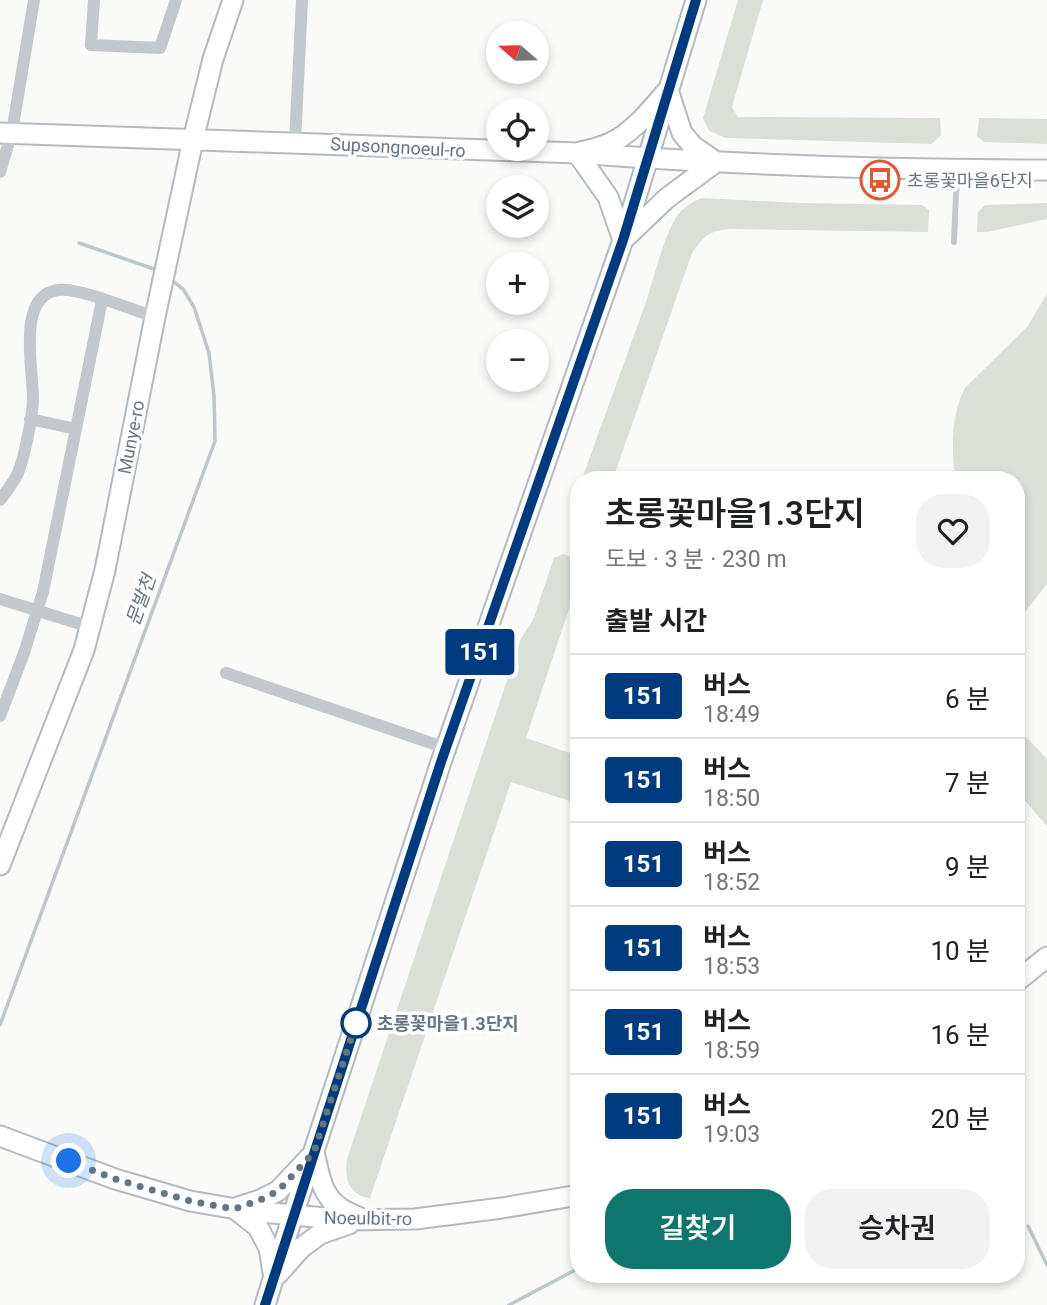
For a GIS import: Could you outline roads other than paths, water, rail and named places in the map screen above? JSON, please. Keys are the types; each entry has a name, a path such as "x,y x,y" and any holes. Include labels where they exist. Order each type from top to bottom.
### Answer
{"street":[{"path":"0,172 34,0"},
{"path":"94,0 91,45 160,48 176,0"},
{"name":"Munye-ro","path":"1,856 84,650 104,570 193,140 213,59 233,0"},
{"path":"295,142 302,0"},
{"path":"265,1305 446,748 623,240 696,0"},
{"path":"623,240 608,197 578,153 611,143 625,134 668,90"},
{"path":"623,240 667,198 716,162 693,146 682,133 668,90"},
{"name":"Supsongnoeul-ro","path":"6,132 578,153 716,162 957,170 1047,170"},
{"path":"0,500 17,475 30,419 33,399 30,335 35,309 40,299 47,293 75,291 155,317"},
{"path":"0,716 24,653 50,564 102,300"},
{"path":"30,419 76,429"},
{"path":"0,599 90,627"},
{"path":"226,673 446,748"},
{"path":"1025,975 1047,957"},
{"name":"Noeulbit-ro","path":"0,1136 115,1179 190,1201 234,1209 363,1220 415,1219 570,1197"},
{"path":"234,1209 278,1191 314,1152"},
{"path":"314,1152 327,1196 337,1206 363,1220"},
{"path":"234,1209 258,1227 269,1248 274,1278"},
{"path":"274,1278 301,1248 320,1234 363,1220"}],"lane":[{"path":"954,242 957,170"}],"waterway":[{"name":"문발천","path":"79,243 157,270"},
{"name":"문발천","path":"0,1025 215,441 209,353 194,307 183,289 169,278"},
{"path":"1028,1226 1047,1265"},
{"path":"509,1305 570,1273"}],"place":[{"name":"초롱꽃마을6단지","path":"880,180"},
{"name":"초롱꽃마을1.3단지","path":"356,1023"}]}
